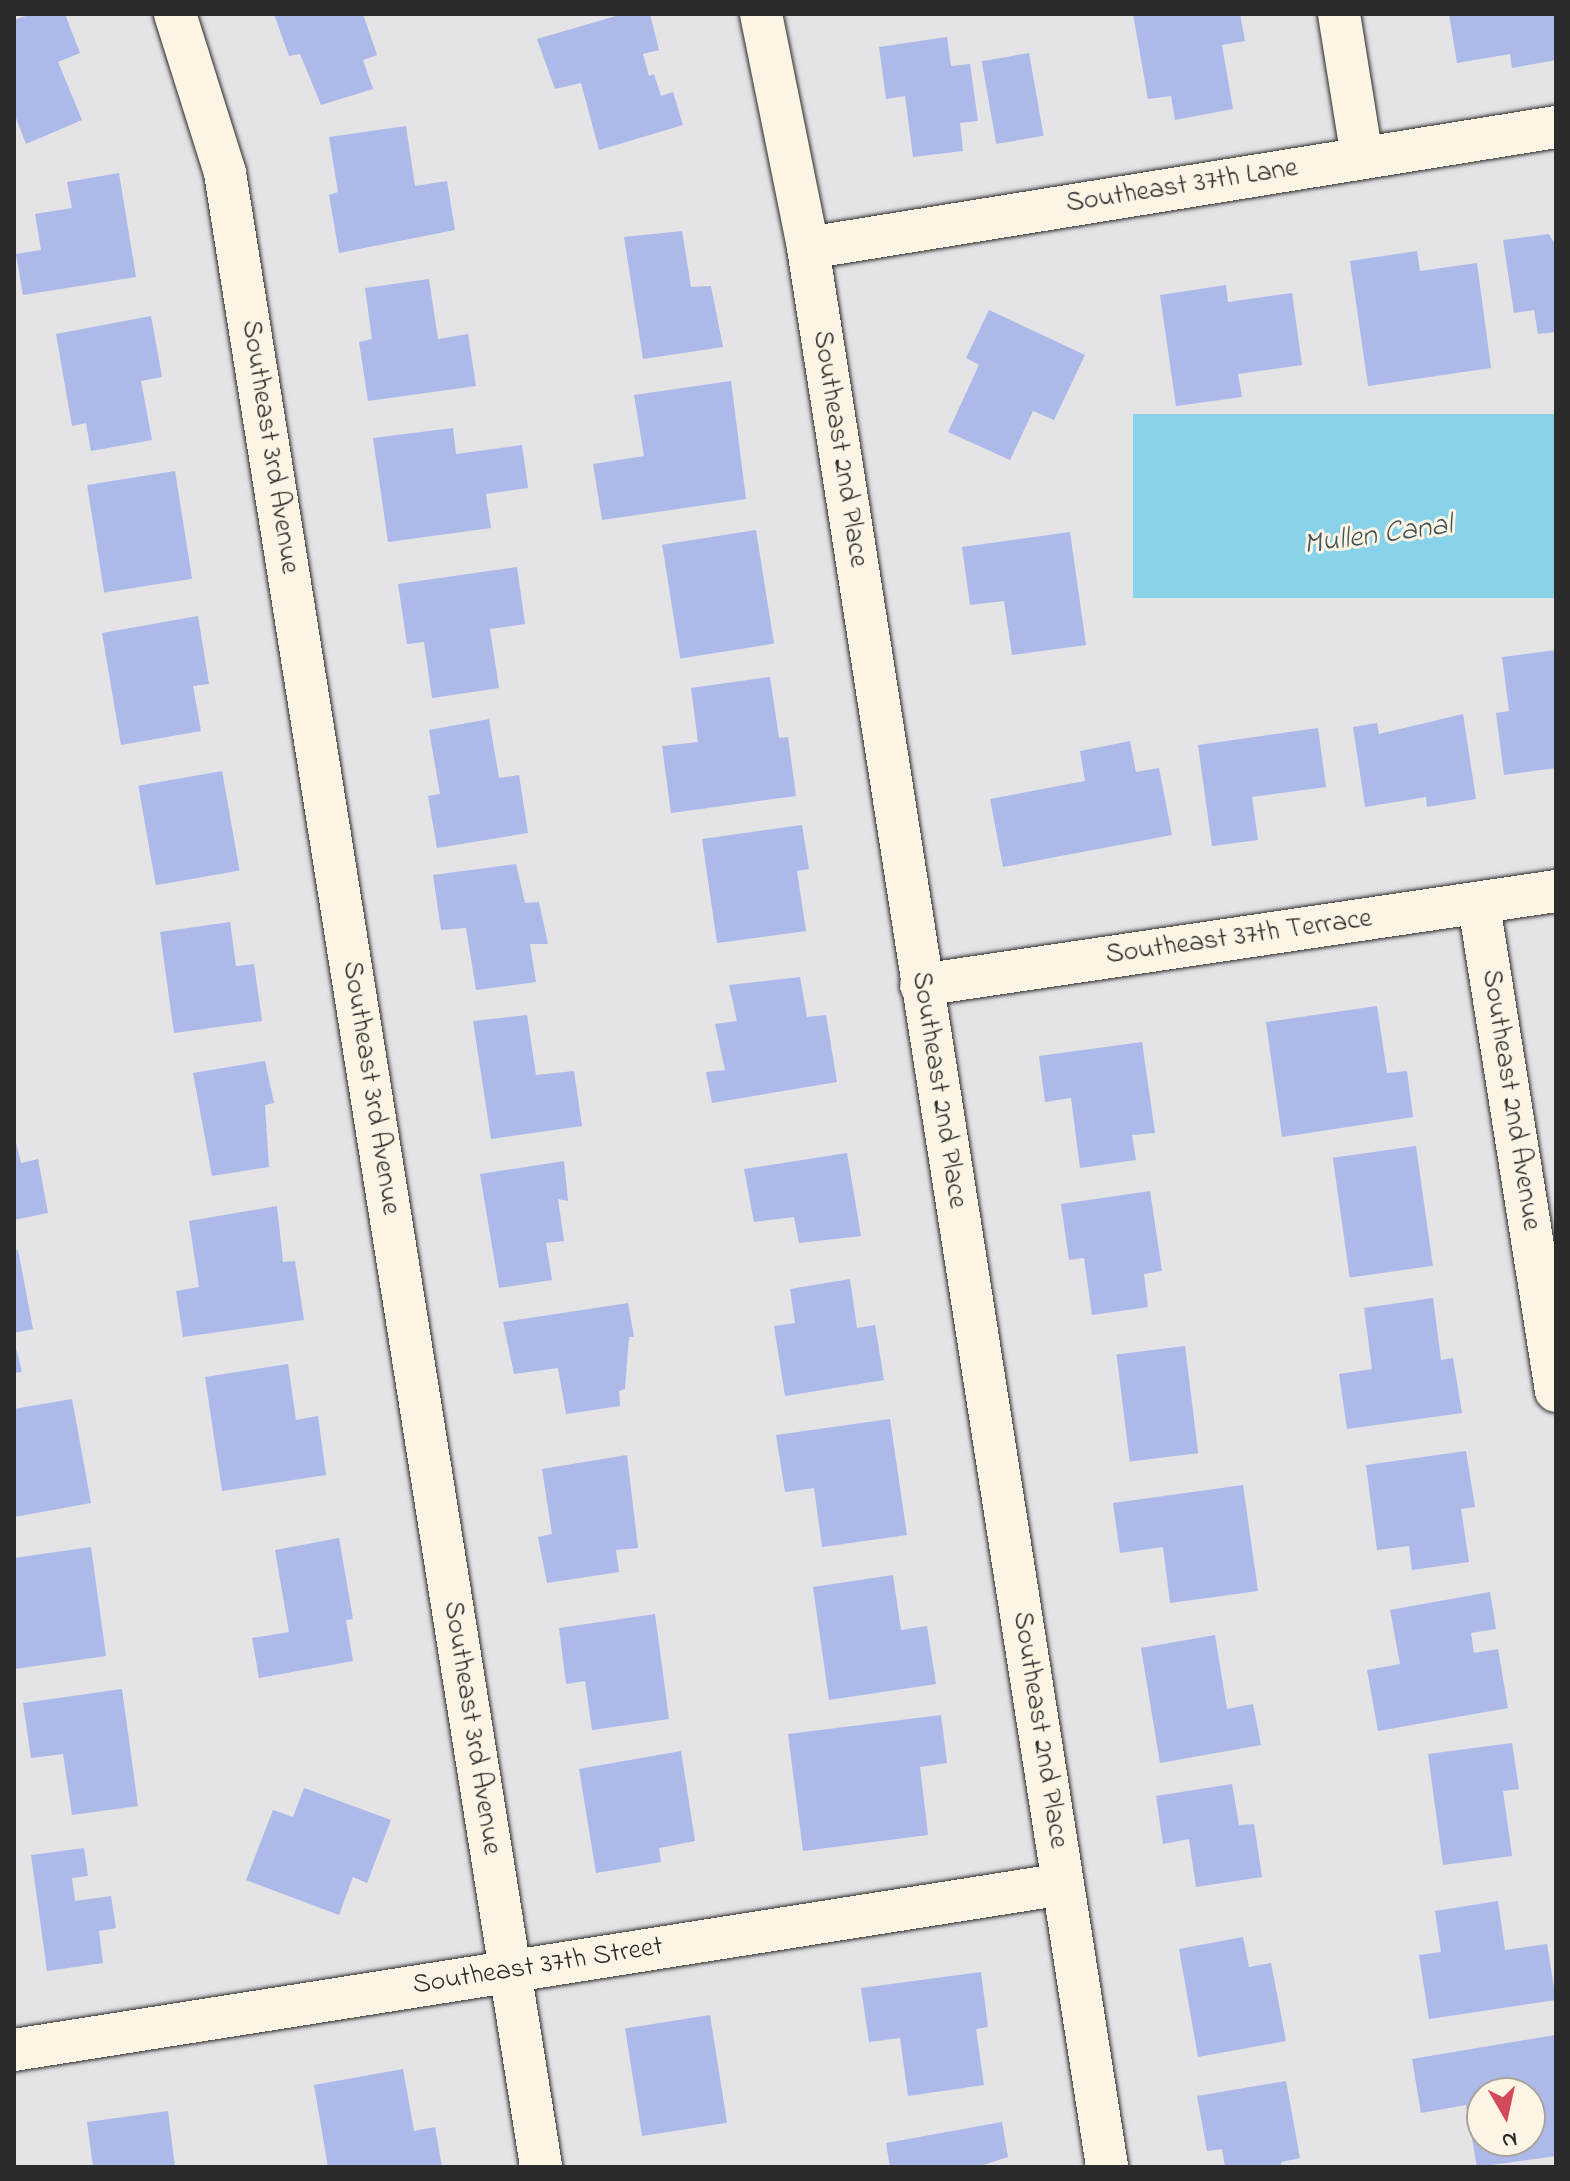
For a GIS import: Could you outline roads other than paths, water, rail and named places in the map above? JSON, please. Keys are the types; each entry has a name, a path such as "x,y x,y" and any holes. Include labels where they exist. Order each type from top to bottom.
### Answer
{"street":[{"name":"Southeast 3rd Avenue","path":"175,14 225,173 541,2167"},
{"name":"Southeast 2nd Place","path":"761,14 808,248 1107,2167"},
{"path":"1339,14 1362,157"},
{"name":"Southeast 37th Lane","path":"808,248 1556,127"},
{"name":"Southeast 37th Terrace","path":"921,985 1479,905 1556,891"},
{"name":"Southeast 2nd Avenue","path":"1479,905 1556,1391"},
{"name":"Southeast 37th Street","path":"14,2050 1063,1884"}],"water":[{"name":"Mullen Canal","path":"1133,414 1556,414 1556,598 1133,598"}]}
